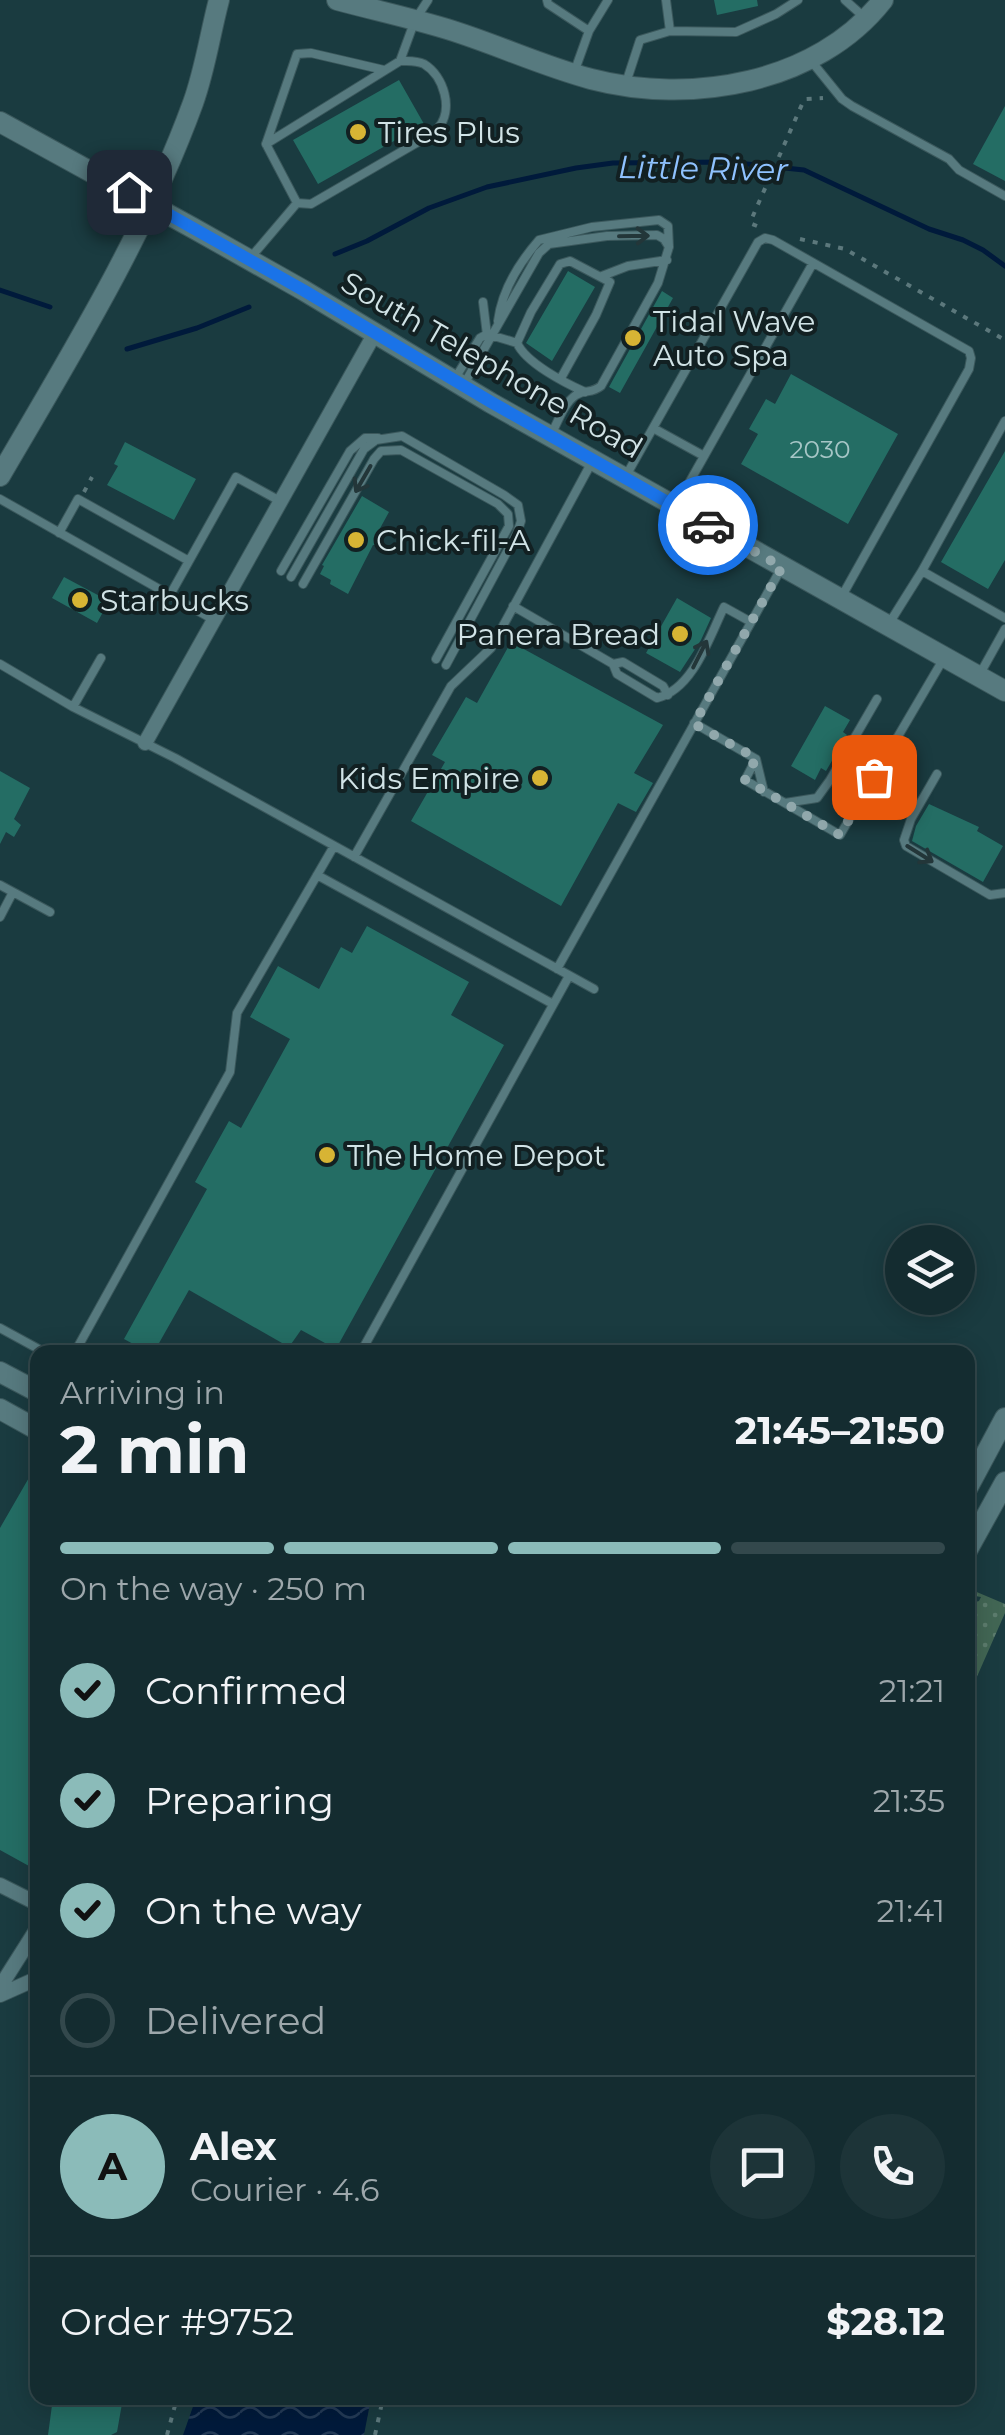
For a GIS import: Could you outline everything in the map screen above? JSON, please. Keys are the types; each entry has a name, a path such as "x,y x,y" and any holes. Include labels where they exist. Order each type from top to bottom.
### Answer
{"main road":[{"path":"0,476 57,379 172,158 198,86 220,0"},
{"path":"337,0 448,30 573,74 625,86 694,88 733,85 765,77 809,58 850,32 883,0"},
{"name":"South Telephone Road","path":"0,122 1005,691"},
{"path":"0,1372 30,1388"},
{"path":"0,1409 30,1423"},
{"path":"975,1474 1005,1418"},
{"path":"975,1536 1005,1482"}],"street":[{"path":"144,743 375,333"},
{"path":"0,1885 30,1900"},
{"path":"0,1987 30,1940"},
{"path":"0,1995 30,1982"}],"lane":[{"path":"400,62 415,20 428,0"},
{"path":"547,0 589,31"},
{"path":"573,74 589,31 608,0"},
{"path":"666,0 670,31"},
{"path":"625,86 640,40 670,31 736,32 798,0"},
{"path":"845,0 866,18"},
{"path":"297,204 266,144 297,54 311,53 384,70"},
{"path":"809,58 852,106 949,159 959,170 1005,196"},
{"path":"249,260 297,204 311,204 440,127 446,100 442,85 424,64 400,62 266,144"},
{"path":"458,383 484,349 512,278 539,240 592,226 659,220 668,226 669,247 658,282 601,386 594,392 576,395 550,436"},
{"path":"458,383 480,338 492,332 540,253 550,244 607,236 657,235 669,247"},
{"path":"625,478 758,242 765,238 774,240 969,350 971,358 840,599"},
{"path":"602,276 628,266 667,260"},
{"path":"517,343 560,264 570,261 610,282 561,378"},
{"path":"676,506 813,262"},
{"path":"483,302 492,332 517,343 537,366 584,392"},
{"path":"564,411 571,384"},
{"path":"888,626 1005,422"},
{"path":"653,428 704,456"},
{"path":"291,577 364,450 376,440 402,436 504,495 518,506 521,521 446,665"},
{"path":"281,572 350,451 365,438 387,438"},
{"path":"303,584 381,450 401,450 484,496 508,514 509,526 436,659"},
{"path":"354,857 451,686 491,648 594,460"},
{"path":"170,595 236,478 280,501"},
{"path":"0,499 214,620"},
{"path":"58,533 78,499 189,562"},
{"path":"557,969 782,567"},
{"path":"922,571 1005,618"},
{"path":"513,606 614,664 617,674 657,698 676,690 692,669 724,608 751,622"},
{"path":"979,676 1005,629"},
{"path":"756,758 745,780 840,835 944,657"},
{"path":"74,707 102,658"},
{"path":"0,664 594,989"},
{"path":"785,804 817,798 877,699"},
{"path":"694,724 756,758 764,792"},
{"path":"937,774 911,819 904,840 906,846 990,895 1005,893"},
{"path":"79,1345 230,1072 237,1012 334,846"},
{"path":"317,874 553,1004"},
{"path":"0,885 50,912"},
{"path":"0,917 13,892"},
{"path":"365,1345 569,976"},
{"path":"0,1328 31,1345"}],"path":[{"path":"770,230 752,224 752,218 794,120 806,98 818,99 834,90"},
{"path":"787,236 845,250 1005,340"},
{"path":"167,2435 175,2405"},
{"path":"375,2435 381,2405"}],"green space":[{"path":"975,1591 1005,1604 1005,1613 975,1681 975,1602 981,1597 975,1596"}],"water":[{"path":"194,2405 370,2405 364,2435 183,2435"}],"building":[{"path":"714,0 757,0 758,6 717,15"},
{"name":"Tires Plus","path":"399,80 424,124 318,184 293,140"},
{"path":"1005,106 1005,181 973,164"},
{"path":"568,271 595,287 552,361 526,343"},
{"path":"662,291 673,298 620,393 609,387"},
{"path":"791,374 898,434 848,524 741,464 758,434 749,429 766,399 775,404"},
{"path":"125,442 196,479 174,520 107,485"},
{"path":"1005,451 1005,560 988,589 941,562"},
{"name":"Chick-fil-A","path":"362,496 389,512 378,532 382,534 348,594 320,574"},
{"name":"Starbucks","path":"64,577 109,601 97,623 52,598"},
{"name":"Panera Bread","path":"677,598 711,618 680,672 646,653"},
{"name":"Kids Empire","path":"511,642 663,725 634,773 653,783 636,812 618,803 561,906 411,821 445,762 432,755 466,697 477,703"},
{"path":"825,706 850,720 843,732 847,735 826,771 821,768 815,780 791,766"},
{"path":"0,771 30,788 14,819 21,825 14,837 6,832 0,844"},
{"path":"929,804 979,827 977,831 1003,846 983,882 912,841"},
{"name":"The Home Depot","path":"367,926 469,982 451,1015 504,1045 338,1345 329,1345 301,1330 290,1345 285,1345 189,1290 158,1345 135,1345 124,1339 207,1189 195,1182 229,1121 241,1128 290,1039 250,1017 278,966 319,989 341,947 352,953"},
{"path":"30,1476 30,1867 0,1850 0,1528"},
{"path":"52,2405 122,2405 117,2432 111,2435 48,2435"}],"waterway":[{"name":"Little River","path":"335,254 429,208 487,187 613,163 727,162 804,170 929,229 963,240 1005,266"},
{"name":"Little River","path":"0,290 50,307"},
{"name":"Little River","path":"127,349 249,307"}],"way so far":[{"path":"708,525 782,567 694,724 756,758 745,780 840,835 874,777"}],"place":[{"name":"Tires Plus","path":"358,132"},
{"name":"Tidal Wave Auto Spa","path":"633,338"},
{"name":"Chick-fil-A","path":"356,540"},
{"name":"Starbucks","path":"80,600"},
{"name":"Panera Bread","path":"680,634"},
{"name":"Kids Empire","path":"540,778"},
{"name":"The Home Depot","path":"327,1155"}],"route":[{"path":"129,192 708,525"}]}
